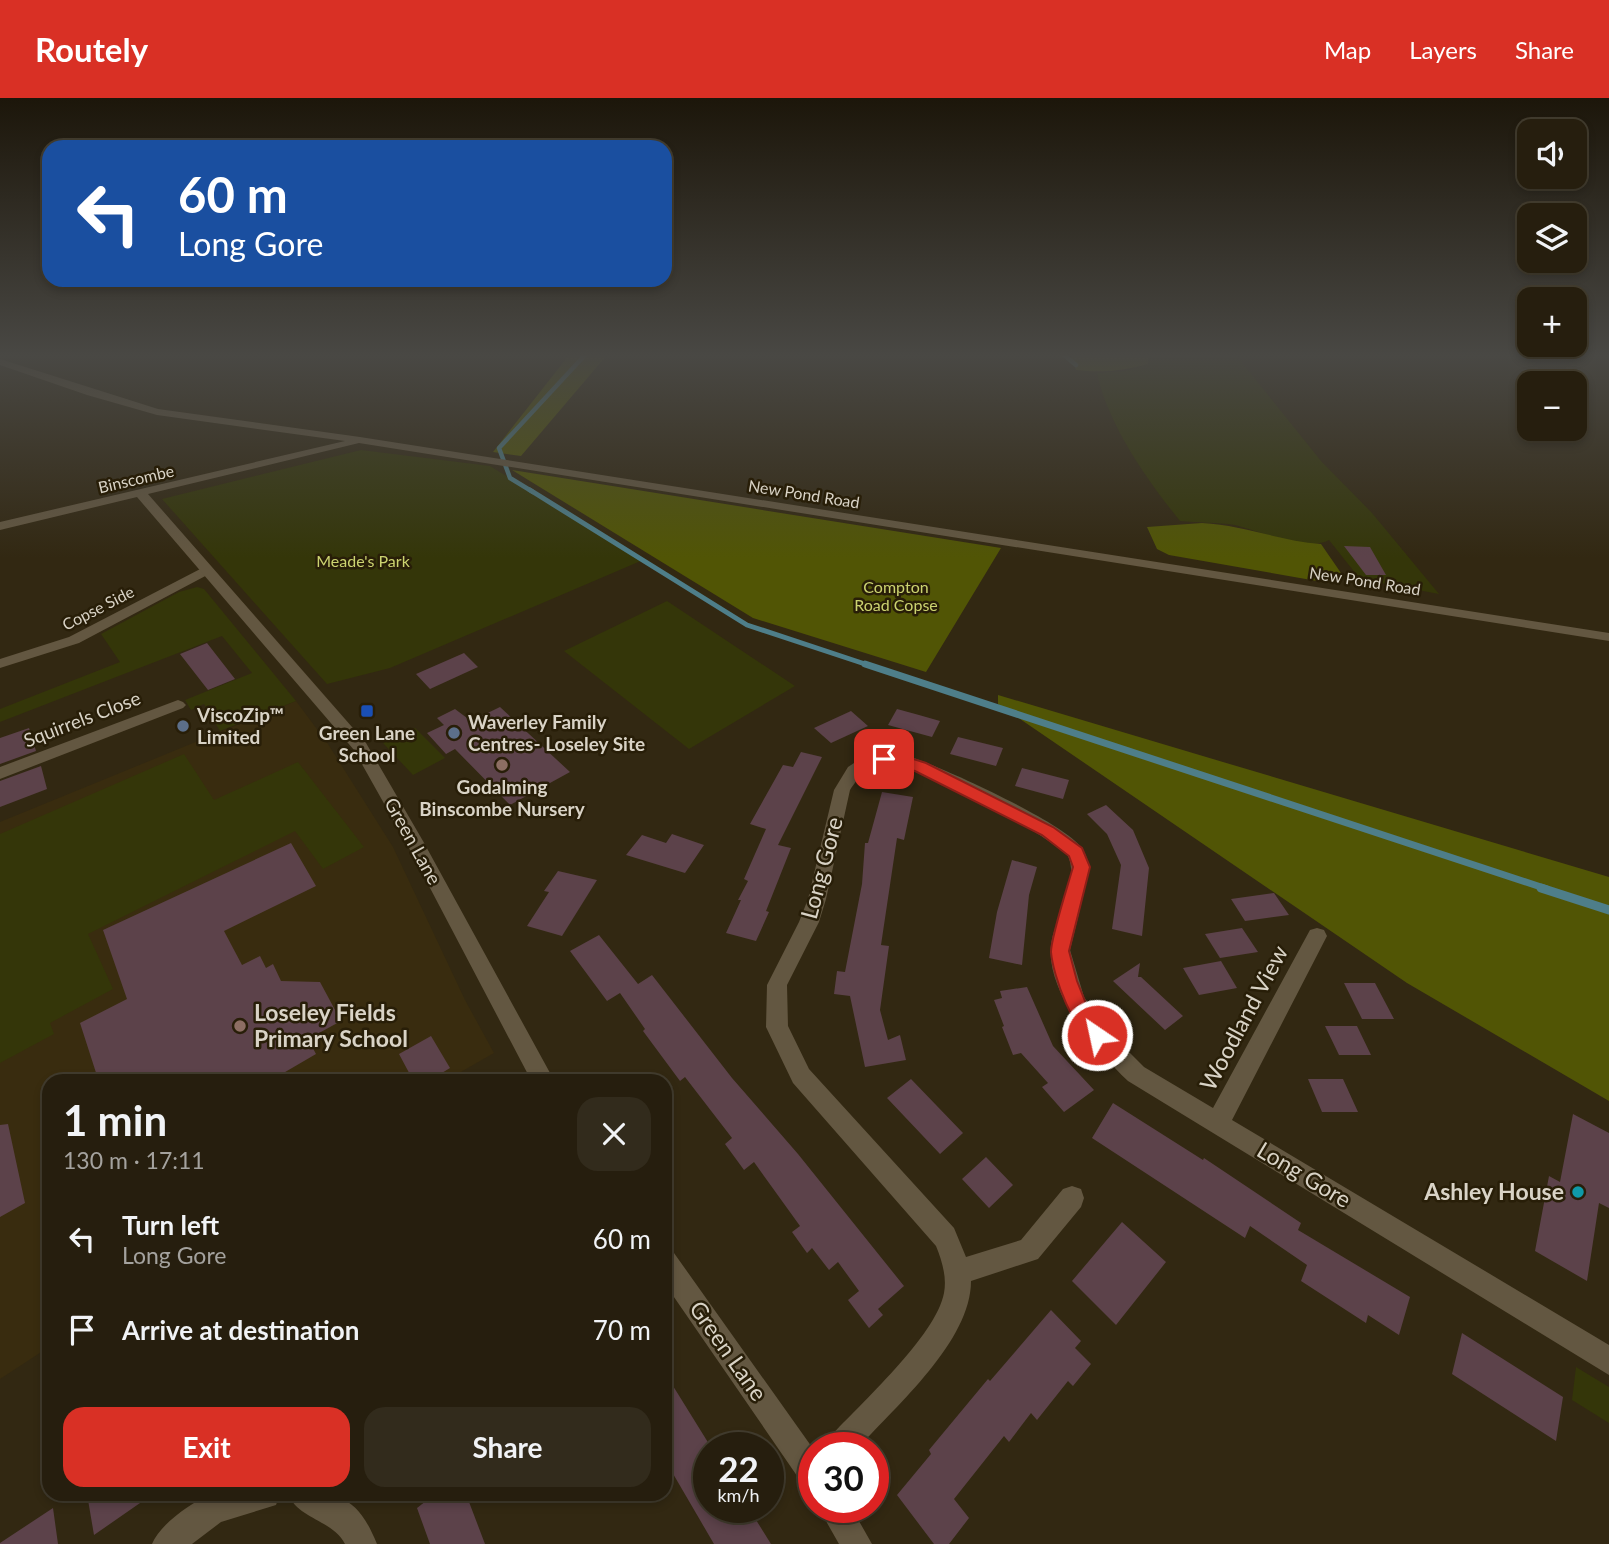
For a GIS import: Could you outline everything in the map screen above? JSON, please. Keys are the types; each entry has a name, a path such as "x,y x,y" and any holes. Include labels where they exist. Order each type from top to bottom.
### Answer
{"street":[{"name":"New Pond Road","path":"233,422 1361,596 1609,637"},
{"name":"Binscombe","path":"0,526 360,440"},
{"name":"Green Lane","path":"141,494 360,747 417,846 540,1074"},
{"name":"Copse Side","path":"0,664 75,640 206,570"},
{"name":"Squirrels Close","path":"0,773 178,705"},
{"name":"Long Gore","path":"853,1432 938,1338 951,1316 957,1296 958,1272 945,1237 801,1076 776,1027 777,985 809,922 817,899 842,790 854,771 866,763 884,759 904,761 921,767 1047,831 1076,852 1082,867 1060,951 1067,981 1082,1017 1112,1053 1136,1074 1609,1361"},
{"name":"Woodland View","path":"1218,1124 1317,936"},
{"path":"958,1272 1029,1250 1072,1198"},
{"name":"Green Lane","path":"672,1272 798,1453"},
{"path":"167,1544 213,1509 241,1501"},
{"path":"315,1501 350,1521 362,1544"},
{"path":"844,1523 858,1544"}],"shaded area":[{"name":"Loseley Fields Primary School","path":"296,701 328,744 393,847 465,1000 494,1053 457,1074 42,1074 42,1352 0,1379 0,822"}],"green space":[{"path":"516,422 550,422 521,456 493,452"},
{"path":"1115,422 1290,422 1321,461 1372,513 1439,594 1360,579 1329,540 1309,544 1235,525 1180,521 1142,470"},
{"name":"Meade's Park","path":"361,450 490,466 643,560 390,668 327,684 162,499"},
{"name":"Compton Road Copse","path":"512,470 1001,548 926,672 753,618"},
{"path":"1202,523 1321,544 1341,573 1317,581 1169,555 1157,549 1147,527"},
{"path":"197,587 204,589 296,701 220,731 204,704 191,710 185,700 252,673 222,636 0,722 0,709 120,662 101,634 179,592"},
{"path":"667,601 795,686 689,749 564,651"},
{"path":"998,695 1609,877 1609,1101 1407,983 998,704"},
{"path":"415,728 445,758 413,775 383,743"},
{"path":"184,754 214,800 298,762 364,847 323,869 295,831 88,934 113,989 50,1023 54,1034 0,1063 0,834"},
{"path":"1576,1367 1609,1387 1609,1423 1572,1400"}],"building":[{"path":"1344,546 1370,547 1386,575 1366,575"},
{"path":"207,643 235,679 208,690 180,654"},
{"path":"464,653 478,667 430,689 416,674"},
{"path":"500,707 570,772 510,805 455,749 446,754 427,733 444,725 437,718 455,709 471,721"},
{"path":"897,709 940,721 932,737 888,725"},
{"path":"851,711 868,726 831,743 814,728"},
{"path":"29,728 36,751 0,764 0,738"},
{"path":"958,737 1003,748 996,766 950,754"},
{"path":"801,752 822,757 778,845 791,848 766,911 769,912 756,941 726,933 748,881 744,879 766,829 750,824 783,765 793,767"},
{"path":"41,766 47,789 0,807 0,781"},
{"path":"1022,768 1069,780 1063,799 1015,786"},
{"path":"882,792 913,797 904,840 897,838 881,945 889,946 880,1010 888,1040 900,1035 906,1060 865,1067 850,996 834,994 837,971 845,972 862,884 865,843 868,843"},
{"path":"1106,805 1133,830 1149,868 1142,936 1112,929 1121,865 1107,834 1087,814"},
{"path":"672,834 704,845 685,873 626,855 642,835 666,843"},
{"path":"291,843 316,886 224,931 242,965 260,956 266,968 273,964 281,981 320,982 341,1021 308,1039 316,1054 282,1074 96,1074 80,1023 127,999 103,930"},
{"path":"1012,860 1037,867 1029,895 1022,965 989,958 997,912"},
{"path":"558,871 597,880 562,936 527,926 549,892 544,891"},
{"path":"1274,893 1289,915 1245,921 1231,899"},
{"path":"1242,928 1258,952 1220,958 1205,934"},
{"path":"599,935 638,984 652,975 732,1078 798,1154 904,1286 878,1309 883,1315 869,1328 848,1300 859,1291 838,1262 829,1270 812,1248 807,1253 792,1232 800,1226 754,1162 744,1170 725,1144 732,1138 685,1077 680,1081 643,1031 645,1029 620,993 607,1001 570,951"},
{"path":"1221,961 1237,988 1199,995 1183,968"},
{"path":"1140,963 1138,977 1183,1016 1165,1030 1113,981"},
{"path":"1344,983 1375,983 1394,1019 1362,1019"},
{"path":"1027,987 1053,1046 1094,1090 1064,1112 1042,1087 1048,1083 1021,1053 1013,1055 994,1000 1002,998 1000,991"},
{"path":"1325,1026 1357,1026 1371,1055 1339,1055"},
{"path":"431,1036 450,1068 440,1074 410,1074 399,1054"},
{"path":"911,1079 963,1133 940,1154 887,1098"},
{"path":"1308,1079 1343,1079 1358,1112 1322,1112"},
{"path":"1113,1103 1203,1160 1204,1158 1301,1223 1298,1230 1410,1297 1399,1335 1368,1315 1366,1323 1301,1281 1307,1265 1250,1226 1245,1238 1092,1138"},
{"name":"Ashley House","path":"1573,1114 1609,1133 1609,1208 1599,1203 1587,1281 1535,1251 1549,1176 1560,1182"},
{"path":"8,1124 25,1203 0,1217 0,1125"},
{"path":"986,1157 1013,1185 989,1208 962,1179"},
{"path":"1122,1222 1166,1262 1116,1325 1072,1281"},
{"path":"1051,1310 1081,1341 1075,1348 1091,1364 1073,1386 1068,1381 1037,1420 1031,1413 1009,1442 1004,1436 954,1499 969,1518 949,1544 934,1544 897,1495 931,1454 929,1450 988,1379 990,1381"},
{"path":"1462,1333 1563,1397 1556,1441 1452,1374"},
{"path":"672,1384 702,1432 693,1432 693,1508 672,1472"},
{"path":"88,1501 143,1501 94,1535"},
{"path":"426,1501 469,1501 485,1544 430,1544 417,1508"},
{"path":"53,1508 58,1544 0,1544 0,1543"},
{"path":"702,1523 758,1523 771,1544 714,1544"}],"waterway":[{"path":"523,422 499,448 510,478 533,492"},
{"path":"530,490 747,625 871,666"},
{"path":"865,664 1547,889"},
{"path":"1541,888 1609,910"}],"place":[{"name":"Green Lane School","path":"367,711"},
{"name":"ViscoZip™ Limited","path":"183,726"},
{"name":"Waverley Family Centres- Loseley Site","path":"454,733"},
{"name":"Godalming Binscombe Nursery","path":"502,765"},
{"name":"Loseley Fields Primary School","path":"240,1026"},
{"name":"Ashley House","path":"1578,1192"}],"route":[{"path":"884,759 904,761 921,767 1047,831 1076,852 1082,867 1060,951 1067,981 1082,1017 1097,1035"}]}
